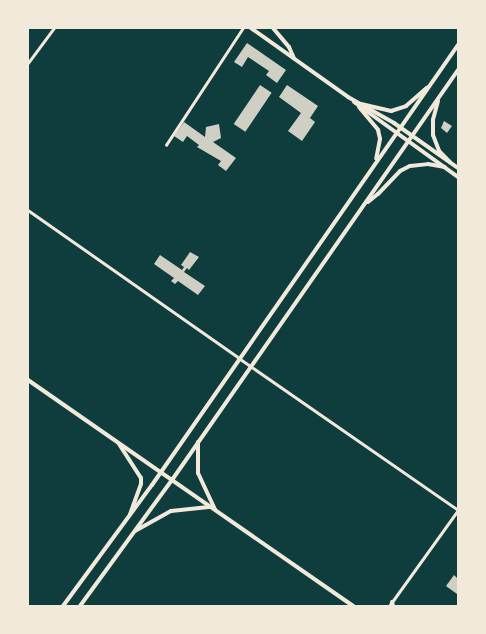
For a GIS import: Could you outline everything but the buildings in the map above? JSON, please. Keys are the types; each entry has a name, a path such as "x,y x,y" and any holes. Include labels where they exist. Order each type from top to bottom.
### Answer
{"main road":[{"path":"250,28 348,97 400,128 458,168"},
{"path":"273,28 289,47 294,58"},
{"path":"63,606 161,472 458,45"},
{"path":"80,606 172,480 458,70"},
{"path":"360,105 391,111 400,109 430,85"},
{"path":"440,96 433,120 433,135 439,150 450,162"},
{"path":"360,105 396,134 458,177"},
{"path":"360,105 378,130 380,139 374,166"},
{"path":"364,205 378,194 400,171 410,166 428,164 445,168"},
{"path":"28,380 353,606"},
{"path":"118,442 140,478 141,484 128,518"},
{"path":"198,442 198,473 216,511"},
{"path":"135,531 171,511 209,507"},
{"path":"341,598 345,606"}],"street":[{"path":"28,63 54,28"},
{"path":"166,145 242,28"},
{"path":"28,210 458,510 393,604 389,606"}]}
